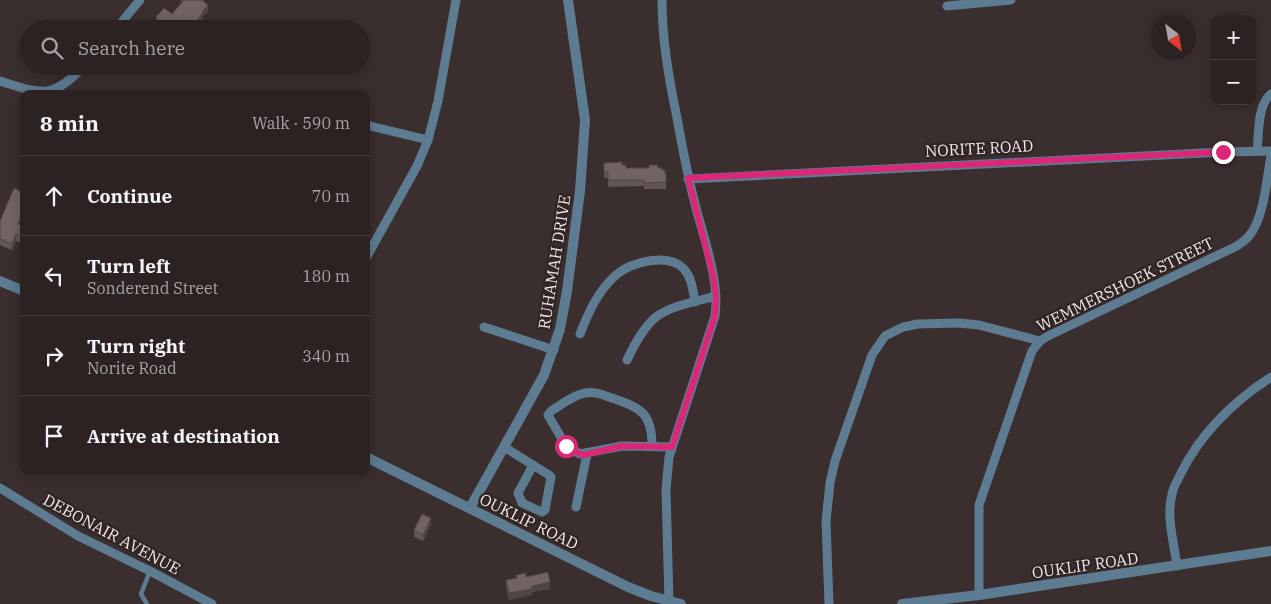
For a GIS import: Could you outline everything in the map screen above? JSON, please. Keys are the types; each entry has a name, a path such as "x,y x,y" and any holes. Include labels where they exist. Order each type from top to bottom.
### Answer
{"street":[{"path":"123,20 140,0"},
{"path":"370,251 417,166 428,140 438,101 456,0"},
{"name":"RUHAMAH DRIVE","path":"470,508 544,375 560,329 581,182 585,120 568,0"},
{"path":"662,0 666,61 688,178 713,275 716,296 715,316 672,447 667,472 669,602"},
{"path":"947,6 1011,0"},
{"path":"54,90 64,85 76,75"},
{"path":"0,81 27,90"},
{"path":"1257,151 1264,100 1271,94"},
{"path":"370,126 428,140"},
{"name":"NORITE ROAD","path":"688,178 1257,151 1271,153"},
{"name":"WEMMERSHOEK STREET","path":"979,595 979,505 1028,357 1040,341 1244,241 1258,222 1271,153"},
{"path":"580,334 590,310 602,291 624,269 642,262 665,260 679,264 688,275 695,302"},
{"path":"0,282 20,290"},
{"path":"626,360 651,320 672,307 716,296"},
{"path":"829,604 826,521 830,483 835,461 872,355 885,336 903,327 918,324 959,323 978,325 1040,341"},
{"path":"484,327 554,350"},
{"path":"1177,566 1170,511 1174,487 1186,462 1224,412 1271,377"},
{"path":"652,446 651,428 638,408 598,393 588,392 580,394 551,411 548,415 566,446 580,454 622,446 672,447"},
{"path":"504,447 533,465 549,475 552,480 545,510 542,512 522,503 519,495 519,490 533,465"},
{"path":"576,507 588,454"},
{"name":"OUKLIP ROAD","path":"370,459 628,587 669,602 681,604"},
{"name":"DEBONAIR AVENUE","path":"0,488 78,536 212,604"},
{"name":"OUKLIP ROAD","path":"902,604 979,595 1271,551"}],"lane":[{"path":"147,604 141,594 150,571"}],"building":[{"path":"184,0 202,0 208,5 197,20 159,20 156,17 164,8 172,14"},
{"path":"622,162 622,165 626,165 626,168 649,168 649,165 658,165 658,168 665,170 666,182 644,183 644,180 608,180 608,172 604,172 604,163"},
{"path":"14,188 20,191 20,220 18,224 20,225 20,236 16,234 12,244 0,239 0,221"},
{"path":"422,514 431,518 423,535 414,530"},
{"path":"548,572 550,582 532,586 532,589 509,593 506,580 517,578 516,575 526,573 526,577"}],"route":[{"path":"566,446 584,455 631,445 672,447 715,316 716,306 713,275 688,178 1223,152"}]}
